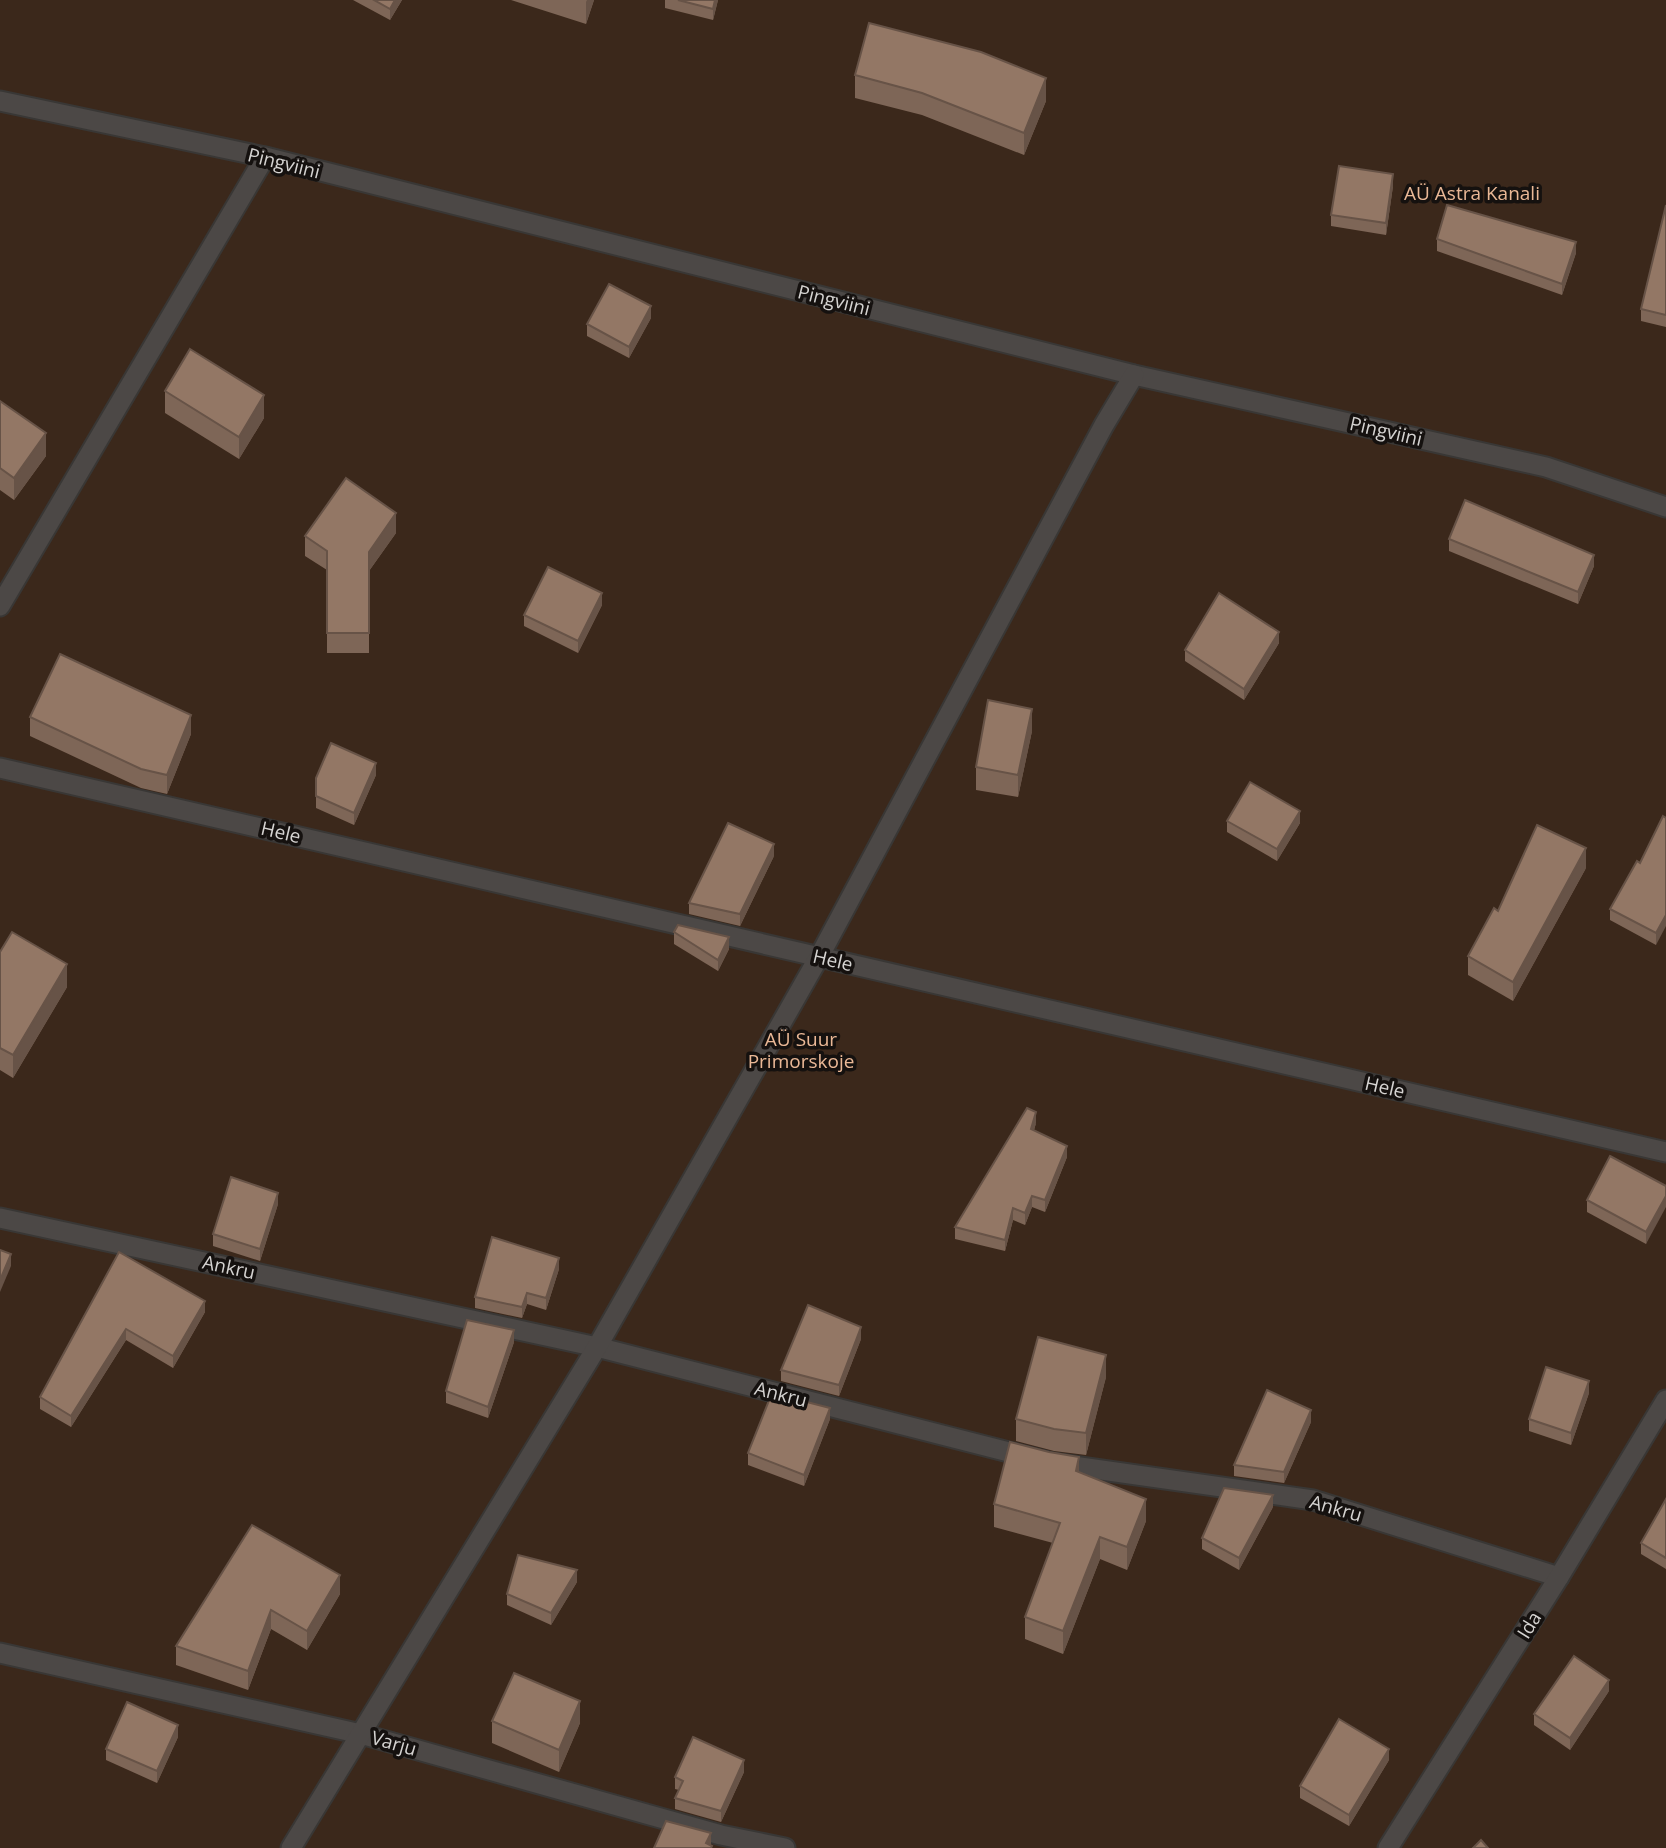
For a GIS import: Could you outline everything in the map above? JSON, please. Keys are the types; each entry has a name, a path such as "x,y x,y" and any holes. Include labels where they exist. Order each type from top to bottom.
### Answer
{"street":[{"name":"Pingviini","path":"0,101 265,157 1134,375 1546,467 1666,507"},
{"path":"0,606 265,157"},
{"path":"291,1848 597,1347 819,957 1104,425 1134,375"},
{"name":"Hele","path":"0,768 1666,1152"},
{"name":"Ankru","path":"0,1218 597,1347 1052,1463 1313,1500 1559,1577"},
{"name":"Ida","path":"1388,1848 1559,1577 1666,1400"},
{"name":"Varju","path":"0,1653 361,1734 721,1835 785,1848"}],"green space":[{"name":"AÜ Suur Primorskoje","path":"0,0 1666,0 1666,1848 0,1848"}],"building":[{"path":"374,0 395,0 390,9"},
{"path":"678,0 715,0 713,9"},
{"path":"869,23 981,52 1046,78 1024,133 922,93 855,75"},
{"path":"1339,166 1393,174 1386,223 1331,215"},
{"path":"1447,205 1576,242 1562,284 1437,239"},
{"path":"1666,205 1666,315 1641,309"},
{"path":"609,284 651,306 629,347 587,324"},
{"path":"190,349 264,395 239,437 165,391"},
{"path":"0,401 46,433 14,478 0,468"},
{"path":"346,478 396,513 369,552 369,633 327,633 327,551 305,536"},
{"path":"1465,500 1594,555 1578,592 1449,539"},
{"path":"548,567 602,593 578,641 524,615"},
{"path":"1219,593 1279,632 1244,689 1185,650"},
{"path":"60,654 191,715 167,775 141,769 30,717"},
{"path":"988,700 1032,709 1018,775 976,767"},
{"path":"331,743 376,763 354,813 316,796 316,778"},
{"path":"1250,782 1300,811 1277,849 1227,821"},
{"path":"1663,816 1666,818 1666,915 1656,933 1610,909 1637,861 1640,863"},
{"path":"728,823 774,844 740,914 689,903"},
{"path":"1537,825 1586,848 1513,982 1468,956 1494,908 1498,911"},
{"path":"678,925 729,937 718,960 674,932"},
{"path":"12,932 67,964 13,1055 0,1048 0,952"},
{"path":"1027,1108 1036,1112 1031,1129 1067,1146 1045,1200 1032,1196 1025,1213 1013,1208 1005,1240 955,1227"},
{"path":"1610,1156 1666,1186 1666,1196 1646,1232 1587,1200"},
{"path":"231,1177 278,1193 260,1249 213,1234"},
{"path":"492,1237 559,1258 546,1298 527,1293 522,1307 475,1297"},
{"path":"0,1250 11,1254 0,1280"},
{"path":"119,1252 205,1301 173,1356 126,1329 71,1416 40,1397"},
{"path":"808,1305 861,1327 839,1385 781,1370"},
{"path":"467,1320 514,1330 488,1407 446,1391"},
{"path":"1038,1337 1106,1355 1086,1433 1054,1429 1016,1419"},
{"path":"1546,1367 1589,1381 1571,1433 1529,1419"},
{"path":"1267,1390 1311,1410 1284,1472 1234,1465"},
{"path":"772,1393 830,1408 804,1475 748,1453"},
{"path":"1010,1442 1079,1457 1076,1471 1146,1499 1127,1547 1100,1537 1063,1631 1025,1617 1060,1523 994,1504"},
{"path":"1224,1488 1273,1495 1239,1558 1202,1538"},
{"path":"1666,1499 1666,1558 1641,1543"},
{"path":"252,1525 340,1575 307,1631 271,1610 248,1671 176,1646"},
{"path":"518,1555 577,1570 551,1613 507,1594"},
{"path":"1574,1656 1609,1680 1570,1738 1534,1714"},
{"path":"514,1673 580,1701 559,1750 492,1721"},
{"path":"127,1702 178,1725 157,1771 106,1749"},
{"path":"1339,1719 1389,1749 1349,1815 1300,1786"},
{"path":"693,1737 744,1760 721,1811 675,1798 683,1781 675,1777"},
{"path":"666,1821 711,1833 706,1843 712,1846 711,1848 654,1848"},
{"path":"1481,1840 1488,1848 1473,1848"}],"park label":[{"name":"AÜ Astra Kanali","path":"1472,193"}]}
